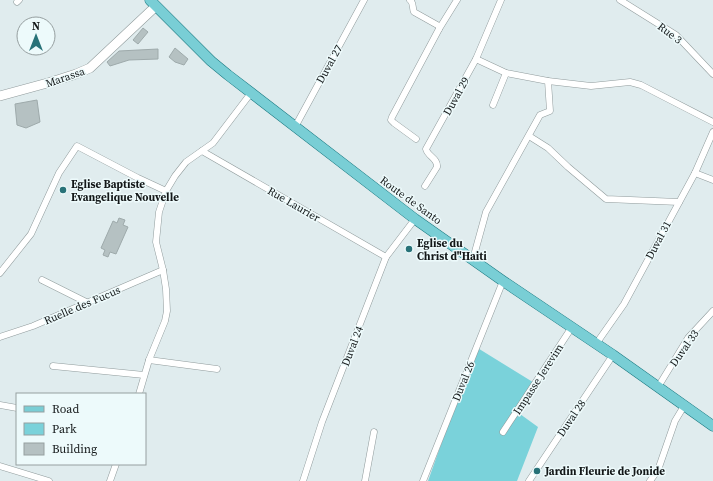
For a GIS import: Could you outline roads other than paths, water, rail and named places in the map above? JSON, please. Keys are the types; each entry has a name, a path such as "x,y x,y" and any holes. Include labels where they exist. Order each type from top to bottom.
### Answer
{"main road":[{"name":"Route de Santo","path":"153,3 211,61 251,94 415,219 503,281 613,355 713,426"},
{"name":"Marassa","path":"0,96 57,80 90,68 153,3"}],"street":[{"name":"Duval 27","path":"295,127 364,0"},
{"path":"410,0 413,4 414,12 439,26 439,29"},
{"path":"416,139 391,120 439,29 457,0"},
{"name":"Duval 29","path":"425,186 437,167 436,161 426,149 476,59 502,0"},
{"name":"Rue 3","path":"620,0 676,35 713,74"},
{"path":"476,59 506,73 548,81 591,86 630,82 641,85 713,122"},
{"path":"493,105 506,73"},
{"path":"473,259 486,212 540,115 550,110 548,81"},
{"path":"139,393 149,360 165,321 167,311 163,270 156,242 159,212 166,191 186,162 213,143 251,94"},
{"name":"Duval 31","path":"596,344 624,304 695,173 713,132"},
{"path":"529,136 548,148 606,199 679,202"},
{"path":"0,273 31,234 59,173 77,146 166,191"},
{"name":"Rue Laurier","path":"202,151 386,257"},
{"path":"695,173 713,180"},
{"name":"Duval 24","path":"303,481 322,422 386,257 415,219"},
{"name":"Ruelle des Fucus","path":"0,338 33,326 163,270"},
{"path":"42,280 86,302"},
{"name":"Duval 26","path":"423,481 503,281"},
{"name":"Duval 33","path":"658,387 688,338 713,311"},
{"name":"Impasse Jerevim","path":"503,432 572,327"},
{"name":"Duval 28","path":"529,481 613,355"},
{"path":"149,360 217,369"},
{"path":"53,366 144,375"},
{"path":"0,404 16,408"},
{"path":"650,481 658,470 676,421 684,406"},
{"path":"365,481 374,432"},
{"path":"110,481 116,465"},
{"path":"0,466 49,481"}],"place":[{"name":"Eglise Baptiste Evangelique Nouvelle","path":"63,190"},
{"name":"Eglise du Christ d\"Haiti","path":"409,249"},
{"name":"Jardin Fleurie de Jonide","path":"537,471"}]}
